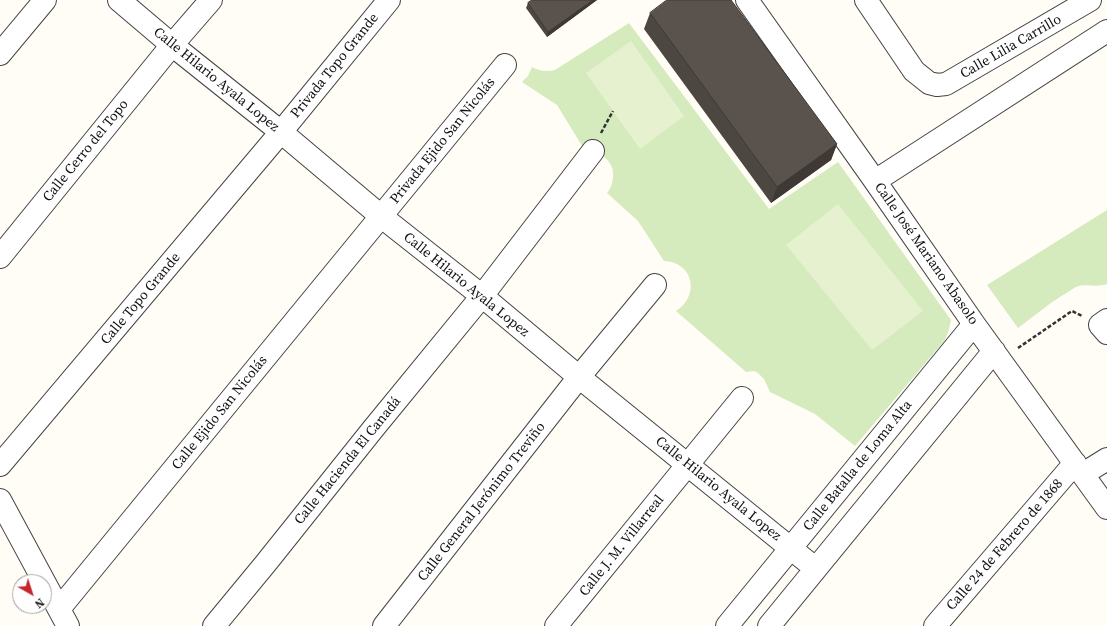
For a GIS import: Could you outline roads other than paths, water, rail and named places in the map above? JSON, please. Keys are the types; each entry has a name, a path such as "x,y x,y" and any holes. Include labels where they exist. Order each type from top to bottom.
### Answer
{"street":[{"path":"0,54 44,0"},
{"name":"Calle Hilario Ayala Lopez","path":"119,0 172,45 281,132 382,217 482,296 579,377 815,568"},
{"name":"Calle Cerro del Topo","path":"0,257 172,45 211,0"},
{"name":"Privada Topo Grande","path":"281,132 388,0"},
{"name":"Calle José Mariano Abasolo","path":"747,0 876,181 974,324 1107,508"},
{"name":"Calle Lilia Carrillo","path":"866,0 914,71 929,83 937,85 946,84 1090,0"},
{"path":"876,181 1107,31"},
{"name":"Privada Ejido San Nicolás","path":"382,217 505,65"},
{"name":"Calle Topo Grande","path":"0,465 281,132"},
{"name":"Calle Hacienda El Canadá","path":"214,626 266,564 373,429 482,296 593,151"},
{"name":"Calle Ejido San Nicolás","path":"64,618 382,217"},
{"name":"Calle General Jerónimo Treviño","path":"384,626 579,377 655,285"},
{"name":"Calle Batalla de Loma Alta","path":"727,626 974,324"},
{"path":"768,626 815,568 997,356"},
{"name":"Calle J. M. Villarreal","path":"556,626 742,398"},
{"name":"Calle 24 de Febrero de 1868","path":"935,626 1079,468 1107,459"},
{"path":"0,500 64,618"}]}
